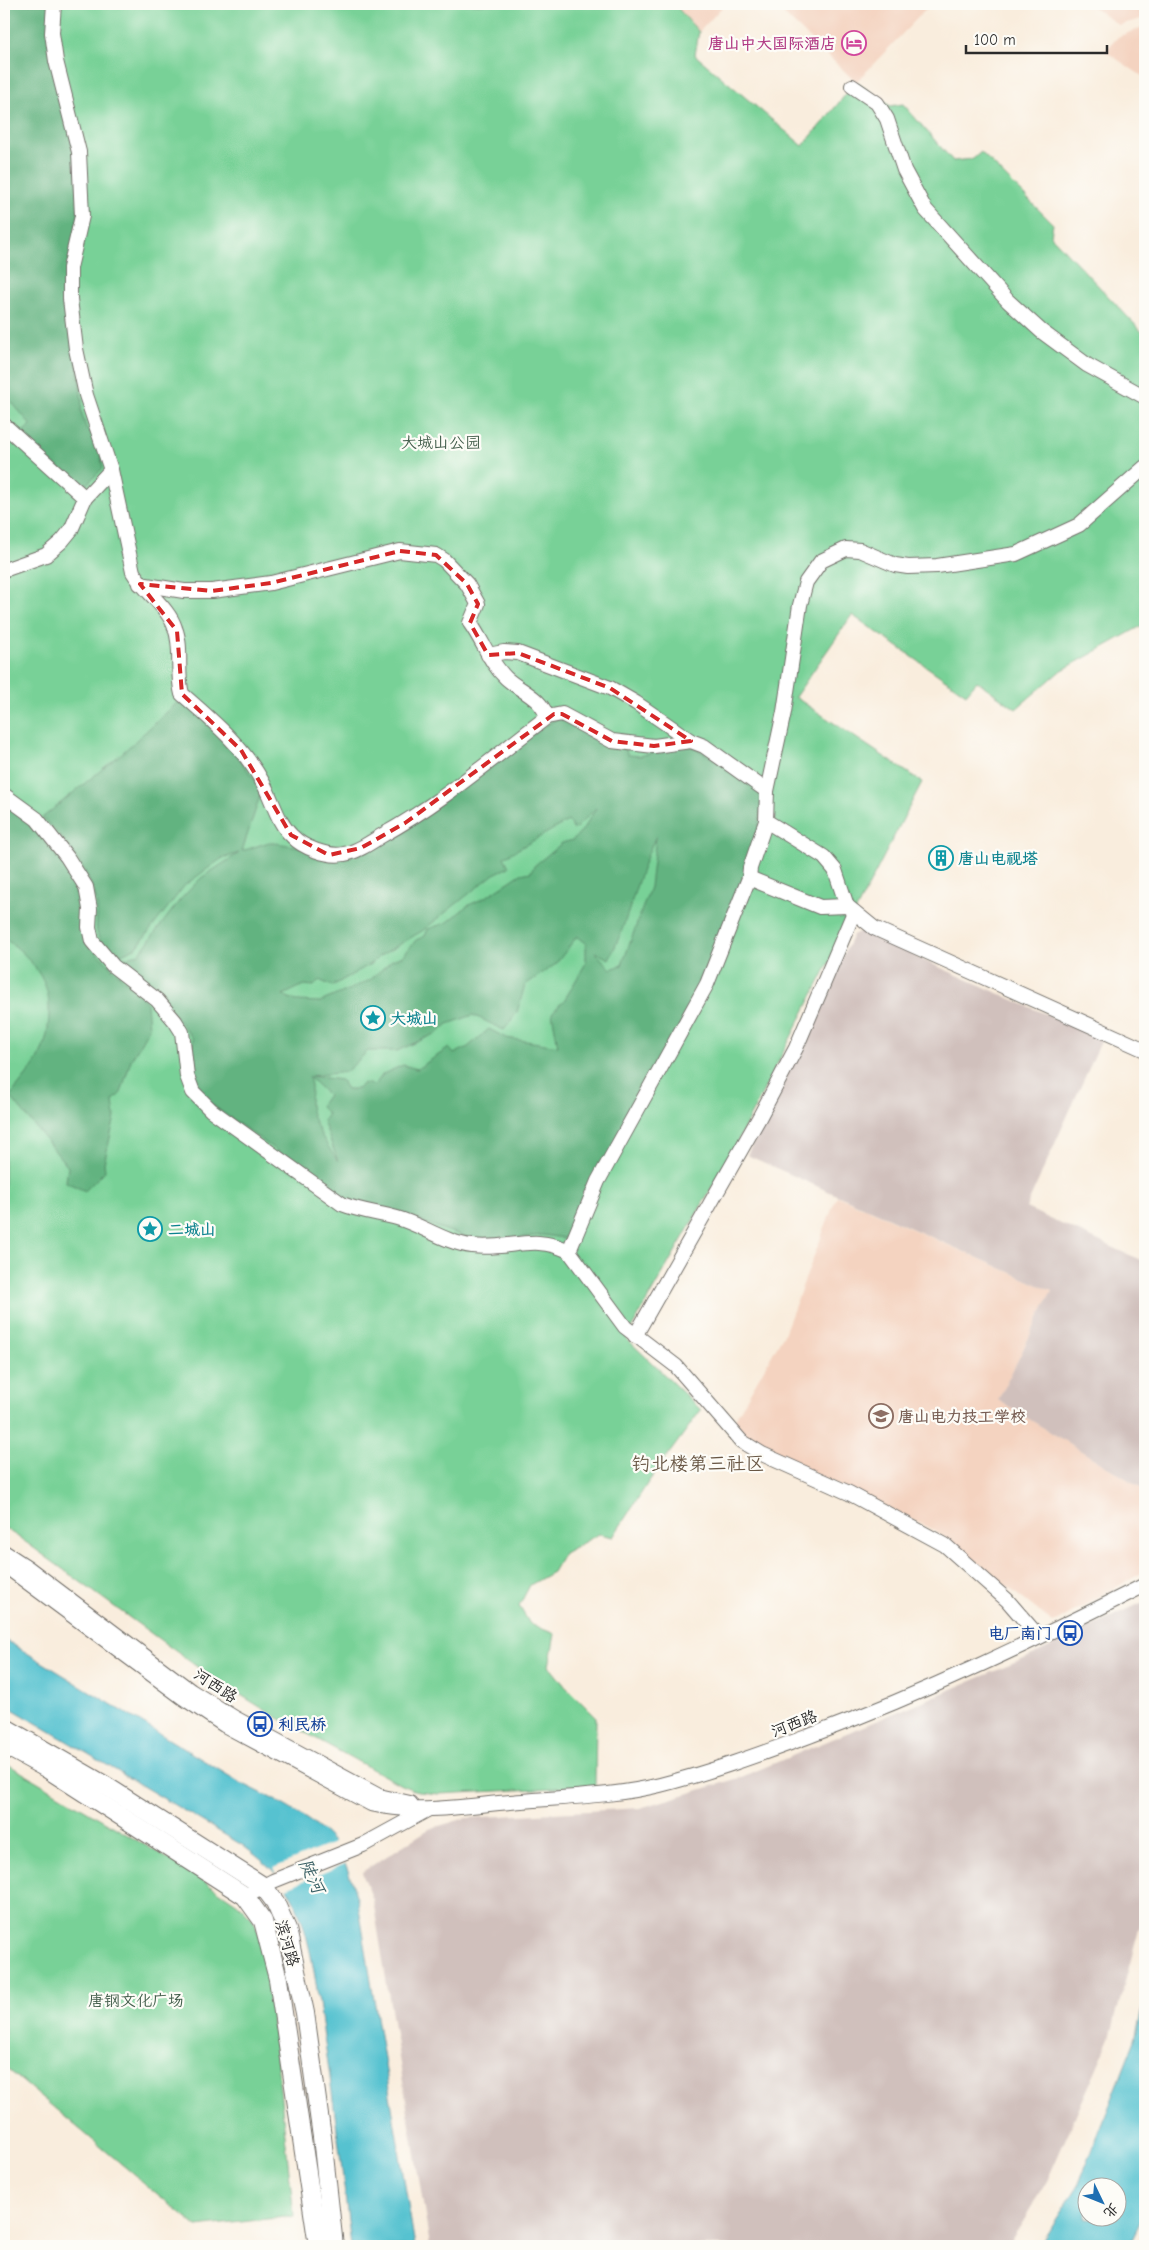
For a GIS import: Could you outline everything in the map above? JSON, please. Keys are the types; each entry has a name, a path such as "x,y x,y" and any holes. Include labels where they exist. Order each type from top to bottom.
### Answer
{"main road":[{"name":"滨河路","path":"4,1727 268,1884 287,1929 305,2014 334,2246"},
{"name":"滨河路","path":"4,1745 54,1773 245,1896 263,1921 278,1979 318,2246"}],"street":[{"path":"54,4 52,33 56,61 79,152 82,216 70,268 70,299 76,349 86,395 111,470 133,572 140,584 173,621 175,626 179,684 182,694 215,723 241,750 263,782 281,822 291,835 298,842 329,855 344,854 361,848 405,823 452,790 547,717 562,714 612,741 654,746 691,741"},
{"path":"852,86 877,103 887,119 904,170 925,209 1008,301 1041,332 1088,365 1145,397"},
{"path":"4,425 85,498"},
{"path":"569,1251 598,1181 707,984 750,878 750,868 766,821 767,792 784,712 800,605 806,582 820,561 846,549 860,550 894,565 908,567 937,566 1016,554 1079,524 1145,466"},
{"path":"4,570 46,555 62,541 71,530 85,498 111,470"},
{"path":"140,584 184,591 212,591 271,583 400,552 436,555 444,560 467,584 478,604 470,624 488,655 507,680 544,707 547,717"},
{"path":"488,655 504,652 518,653 610,688 636,703 691,741 704,746 767,792"},
{"path":"4,795 37,819 67,857 86,887 90,909 89,928 92,941 113,966 157,1000 175,1021 182,1032 187,1076 193,1092 211,1110 342,1204 359,1211 397,1218 471,1246 497,1246 540,1242 555,1244 569,1251 626,1327 635,1336 676,1366 741,1441 762,1454 849,1492 945,1545 1007,1600 1039,1637"},
{"path":"766,821 824,857 835,870 851,909 874,928 1145,1050"},
{"path":"750,878 820,907 851,909"},
{"path":"635,1336 796,1048 851,909"},
{"name":"河西路","path":"4,1552 191,1691 236,1718 379,1796 430,1809"},
{"name":"河西路","path":"4,1565 182,1697 224,1724 371,1804 390,1809 430,1809 618,1792 660,1785 764,1753 873,1712 986,1663 1145,1585"},
{"path":"245,1896 268,1884 344,1852 430,1809"}],"highlighted area":[{"path":"400,551 436,555 467,584 478,604 470,623 488,655 518,653 610,688 691,741 654,746 612,741 562,714 554,714 405,823 361,848 329,855 291,835 241,750 182,694 177,631 140,584 212,591 271,583"}],"shaded area":[{"path":"674,4 725,4 699,32"},
{"name":"唐山中大国际酒店","path":"773,4 931,4 856,82"},
{"path":"1088,4 1145,4 1145,18 1119,25"},
{"path":"1145,26 1145,78 1105,51 1118,37"},
{"path":"867,928 900,944 914,956 1102,1039 1026,1208 1145,1262 1145,1490 998,1400 1052,1291 747,1155 853,935"},
{"name":"唐山电力技工学校","path":"837,1196 1052,1291 998,1400 1145,1490 1145,1571 1054,1623 934,1530 727,1433 784,1334"},
{"path":"1145,1601 1145,1907 1110,2038 1047,2181 1012,2239 1005,2246 430,2246 373,1900 362,1872 429,1829 466,1818 640,1808 739,1778 1024,1659"}],"green space":[{"name":"大城山公园","path":"4,4 674,4 699,32 695,55 803,146 856,82 890,106 903,104 953,161 973,159 981,152 1053,224 1051,236 1145,335 1145,624 1059,672 1016,709 977,681 966,694 852,615 795,697 922,782 733,1150 626,1338 701,1410 649,1481 613,1537 599,1534 564,1553 553,1572 530,1585 519,1606 530,1624 555,1634 549,1666 565,1686 596,1717 595,1786 439,1794 419,1792 401,1785 273,1715 207,1674 4,1528"},
{"path":"4,4 50,4 75,147 78,216 65,280 82,400 81,411 86,428 98,438 103,468 83,488 19,435 31,425 4,393"},
{"path":"179,701 200,714 221,734 262,790 242,851 269,842 301,847 334,859 558,718 624,747 628,755 639,756 688,745 754,785 762,799 758,828 744,880 703,984 570,1235 563,1238 543,1235 481,1242 387,1210 352,1204 205,1100 196,1087 190,1056 193,1039 167,1005 118,959 139,954 180,900 201,878 239,853 221,859 185,885 137,947 117,956 107,948 98,935 97,905 86,874 66,843 42,818 121,754","holes":["596,808 584,828 573,840 562,843 534,866 531,872 521,874 486,897 467,906 448,922 428,929 425,936 416,940 403,956 392,960 370,980 320,1002 296,1001 283,995 304,985 314,986 319,980 332,986 422,931 494,874 509,867 504,857 568,821 574,830","656,836 650,887 622,965 611,969 595,952 609,959 622,929","577,936 586,943 586,963 565,999 552,1013 558,1046 506,1038 489,1029 468,1047 454,1054 449,1048 417,1069 403,1065 383,1074 375,1085 363,1083 358,1089 347,1089 341,1080 311,1076 346,1072 368,1051 397,1051 437,1033 448,1024 473,1015 504,1030 517,1012 525,985 556,964","309,1077 328,1095 320,1106 328,1114 323,1121 338,1161 325,1142 313,1118 310,1104 311,1088"]},
{"path":"4,804 24,818 69,872 86,903 86,942 147,1003 149,1028 131,1060 121,1093 113,1101 115,1117 104,1163 105,1171 85,1191 66,1182 68,1167 10,1096 40,1055 47,1036 49,1012 47,991 36,968 24,954 4,939"},
{"name":"唐钢文化广场","path":"4,1762 189,1871 238,1904 253,1919 264,1945 294,2216 197,2227 4,2066"}],"water":[{"name":"陡河","path":"4,1639 239,1782 302,1816 325,1833 338,1849 348,1871 358,1902 415,2246 351,2246 314,1972 308,1941 299,1912 283,1882 242,1845 4,1704"},
{"path":"1145,1996 1145,2213 1129,2246 1039,2246 1076,2189 1076,2228 1126,2228 1126,2178 1081,2178 1135,2040"}],"pier":[{"path":"336,1842 347,1863 284,1889 273,1868"}],"place":[{"name":"唐山中大国际酒店","path":"854,43"},
{"name":"唐山电视塔","path":"941,858"},
{"name":"大城山","path":"373,1018"},
{"name":"二城山","path":"150,1229"},
{"name":"唐山电力技工学校","path":"881,1416"},
{"name":"电厂南门","path":"1070,1633"},
{"name":"利民桥","path":"260,1724"}],"district":[{"name":"钓北楼第三社区","path":"698,1463"}]}
